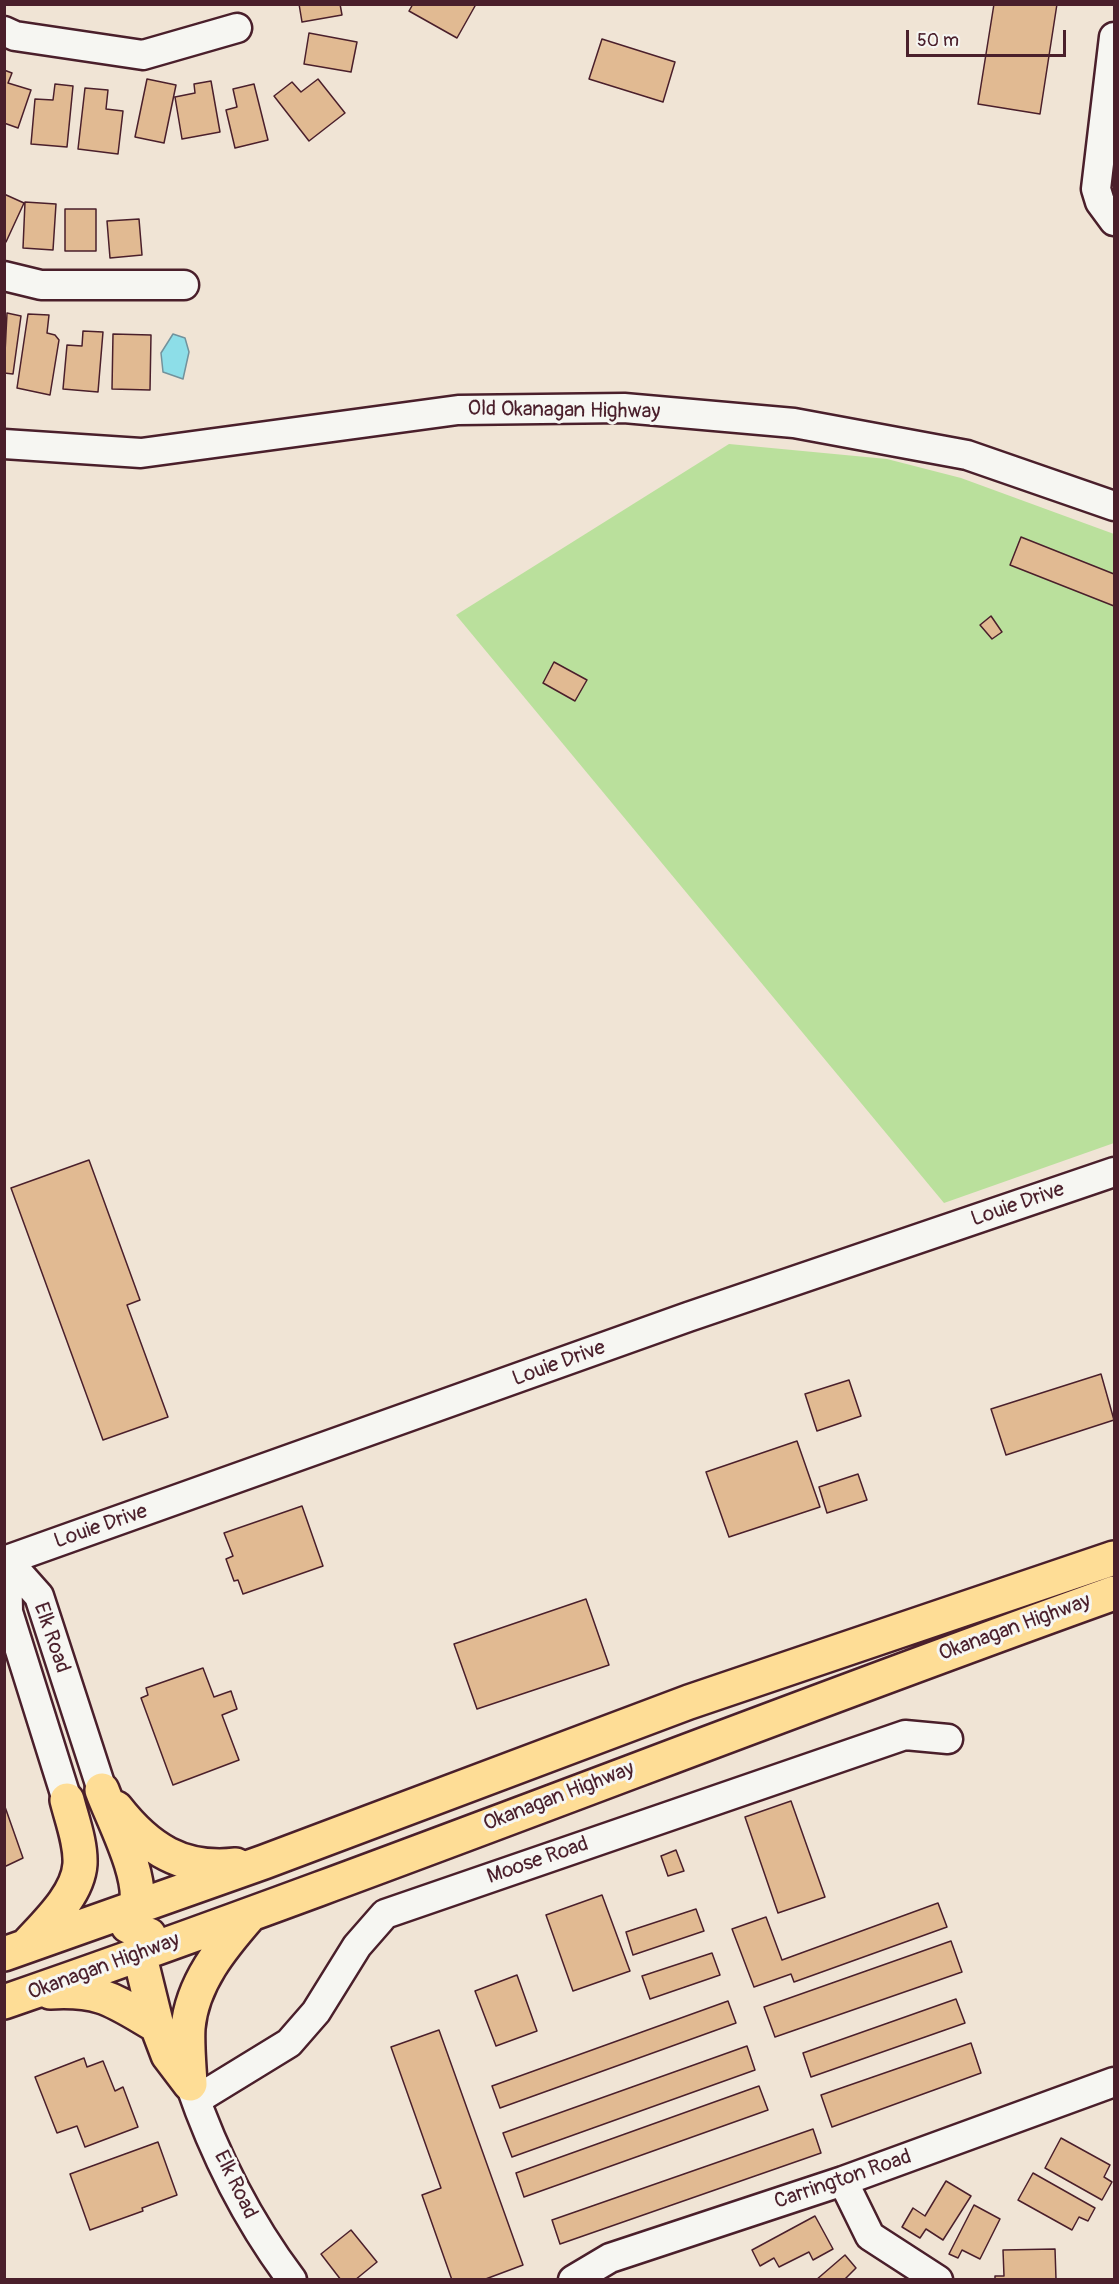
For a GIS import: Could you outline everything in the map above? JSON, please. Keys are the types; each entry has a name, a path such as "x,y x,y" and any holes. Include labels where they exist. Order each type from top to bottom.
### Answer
{"highway":[{"name":"Okanagan Highway","path":"15,1950 264,1862 689,1702 1114,1558"},
{"name":"Okanagan Highway","path":"18,1998 251,1914 834,1694 1114,1593"},
{"path":"193,2092 168,2055 157,2026 139,1953 154,1929 166,1920 589,1767 689,1702"},
{"path":"102,1790 136,1833 169,1855 196,1865 219,1867 264,1862"},
{"path":"4,1974 108,1940 126,1929 136,1908 137,1888 102,1790"},
{"path":"15,1950 66,1902 80,1865 76,1835 67,1800"},
{"path":"193,2092 188,2027 196,1995 219,1952 251,1914"},
{"path":"18,1998 78,1990 103,1995 157,2026"}],"street":[{"path":"4,31 15,36 143,55 237,28"},
{"path":"1114,37 1096,189 1114,221"},
{"path":"4,276 41,285 184,285"},
{"name":"Old Okanagan Highway","path":"4,444 141,453 458,410 624,408 794,423 967,454 1114,506"},
{"name":"Louie Drive","path":"6,1560 688,1317 1114,1172"},
{"name":"Elk Road","path":"6,1560 39,1596 102,1790"},
{"name":"Elk Road","path":"6,1560 8,1612 67,1800"},
{"name":"Moose Road","path":"193,2092 289,2043 316,2012 357,1946 385,1914 905,1735 948,1739"},
{"name":"Carrington Road","path":"581,2277 610,2258 843,2181 1114,2082"},
{"name":"Elk Road","path":"193,2092 230,2183 268,2248 292,2280"},
{"path":"843,2181 870,2236 938,2280"}],"green space":[{"path":"729,444 887,459 961,478 1114,534 1114,1143 944,1203 456,615"}],"water":[{"path":"173,334 185,338 189,352 183,379 163,372 161,353"}],"building":[{"path":"299,4 340,4 342,15 302,22"},
{"path":"413,4 472,4 475,6 457,38 409,11"},
{"path":"994,4 1057,4 1040,114 978,104"},
{"path":"309,33 357,42 351,72 304,64"},
{"path":"602,39 675,62 663,102 589,79"},
{"path":"4,70 12,73 8,83 31,90 18,128 4,123"},
{"path":"147,79 176,85 164,143 135,137"},
{"path":"318,79 345,113 309,141 274,96 292,82 301,92"},
{"path":"211,81 220,132 182,139 175,97 195,93 194,84"},
{"path":"55,84 73,86 67,147 31,144 35,99 53,100"},
{"path":"254,84 268,140 235,148 226,110 237,107 233,89"},
{"path":"85,88 108,90 106,109 123,111 118,154 78,149"},
{"path":"4,194 24,203 6,242 4,241"},
{"path":"25,202 56,204 53,250 23,248"},
{"path":"65,209 96,209 96,251 65,251"},
{"path":"139,219 142,255 110,258 107,221"},
{"path":"7,313 21,316 13,374 4,373"},
{"path":"28,314 49,315 47,333 55,335 59,340 50,395 17,388"},
{"path":"83,331 103,332 98,392 63,389 67,345 82,346"},
{"path":"113,334 151,335 150,390 112,389"},
{"path":"1021,537 1114,574 1114,606 1010,565"},
{"path":"991,616 1002,632 992,639 980,625"},
{"path":"554,662 587,680 575,701 543,683"},
{"path":"89,1160 140,1300 127,1305 168,1417 103,1440 11,1188"},
{"path":"1101,1374 1114,1420 1006,1455 991,1409"},
{"path":"849,1380 861,1416 817,1431 805,1394"},
{"path":"797,1441 820,1507 729,1537 706,1472"},
{"path":"858,1474 867,1500 827,1513 819,1487"},
{"path":"302,1506 323,1566 243,1594 238,1580 234,1581 226,1559 233,1556 224,1533"},
{"path":"586,1599 609,1665 477,1709 454,1644"},
{"path":"203,1668 214,1697 231,1691 237,1709 222,1715 239,1760 173,1785 141,1698 148,1695 146,1688"},
{"path":"791,1801 825,1897 778,1913 745,1817"},
{"path":"4,1804 23,1858 4,1867"},
{"path":"676,1850 684,1871 668,1876 661,1856"},
{"path":"602,1895 630,1971 573,1991 546,1915"},
{"path":"938,1903 947,1927 794,1982 791,1974 754,1987 732,1929 766,1917 782,1960"},
{"path":"696,1909 704,1931 633,1955 626,1932"},
{"path":"951,1941 962,1972 775,2037 764,2007"},
{"path":"712,1953 720,1975 650,1999 642,1976"},
{"path":"517,1975 537,2031 496,2046 475,1991"},
{"path":"956,1999 965,2023 811,2077 803,2053"},
{"path":"728,2001 736,2023 500,2108 492,2086"},
{"path":"439,2030 523,2265 483,2280 452,2280 422,2195 441,2188 391,2047"},
{"path":"971,2043 981,2073 832,2127 821,2095"},
{"path":"747,2046 755,2070 512,2157 503,2133"},
{"path":"84,2058 87,2067 103,2061 115,2091 123,2087 138,2127 85,2147 77,2126 57,2133 35,2077"},
{"path":"759,2086 768,2110 524,2197 516,2173"},
{"path":"813,2129 821,2153 560,2244 552,2220"},
{"path":"1061,2138 1110,2165 1104,2177 1112,2182 1102,2200 1045,2168"},
{"path":"158,2142 177,2195 142,2208 143,2211 90,2230 70,2174"},
{"path":"1033,2173 1095,2208 1088,2221 1079,2217 1072,2230 1018,2200"},
{"path":"946,2181 971,2196 943,2240 926,2229 920,2238 902,2227 913,2208 925,2216"},
{"path":"974,2205 1000,2219 980,2259 962,2250 958,2258 949,2254"},
{"path":"815,2216 833,2249 813,2260 809,2252 779,2267 774,2258 760,2266 752,2250"},
{"path":"351,2230 377,2262 355,2280 341,2280 321,2254"},
{"path":"1055,2249 1056,2279 995,2280 995,2276 1004,2276 1003,2250"},
{"path":"845,2255 856,2268 844,2280 816,2280"}]}
